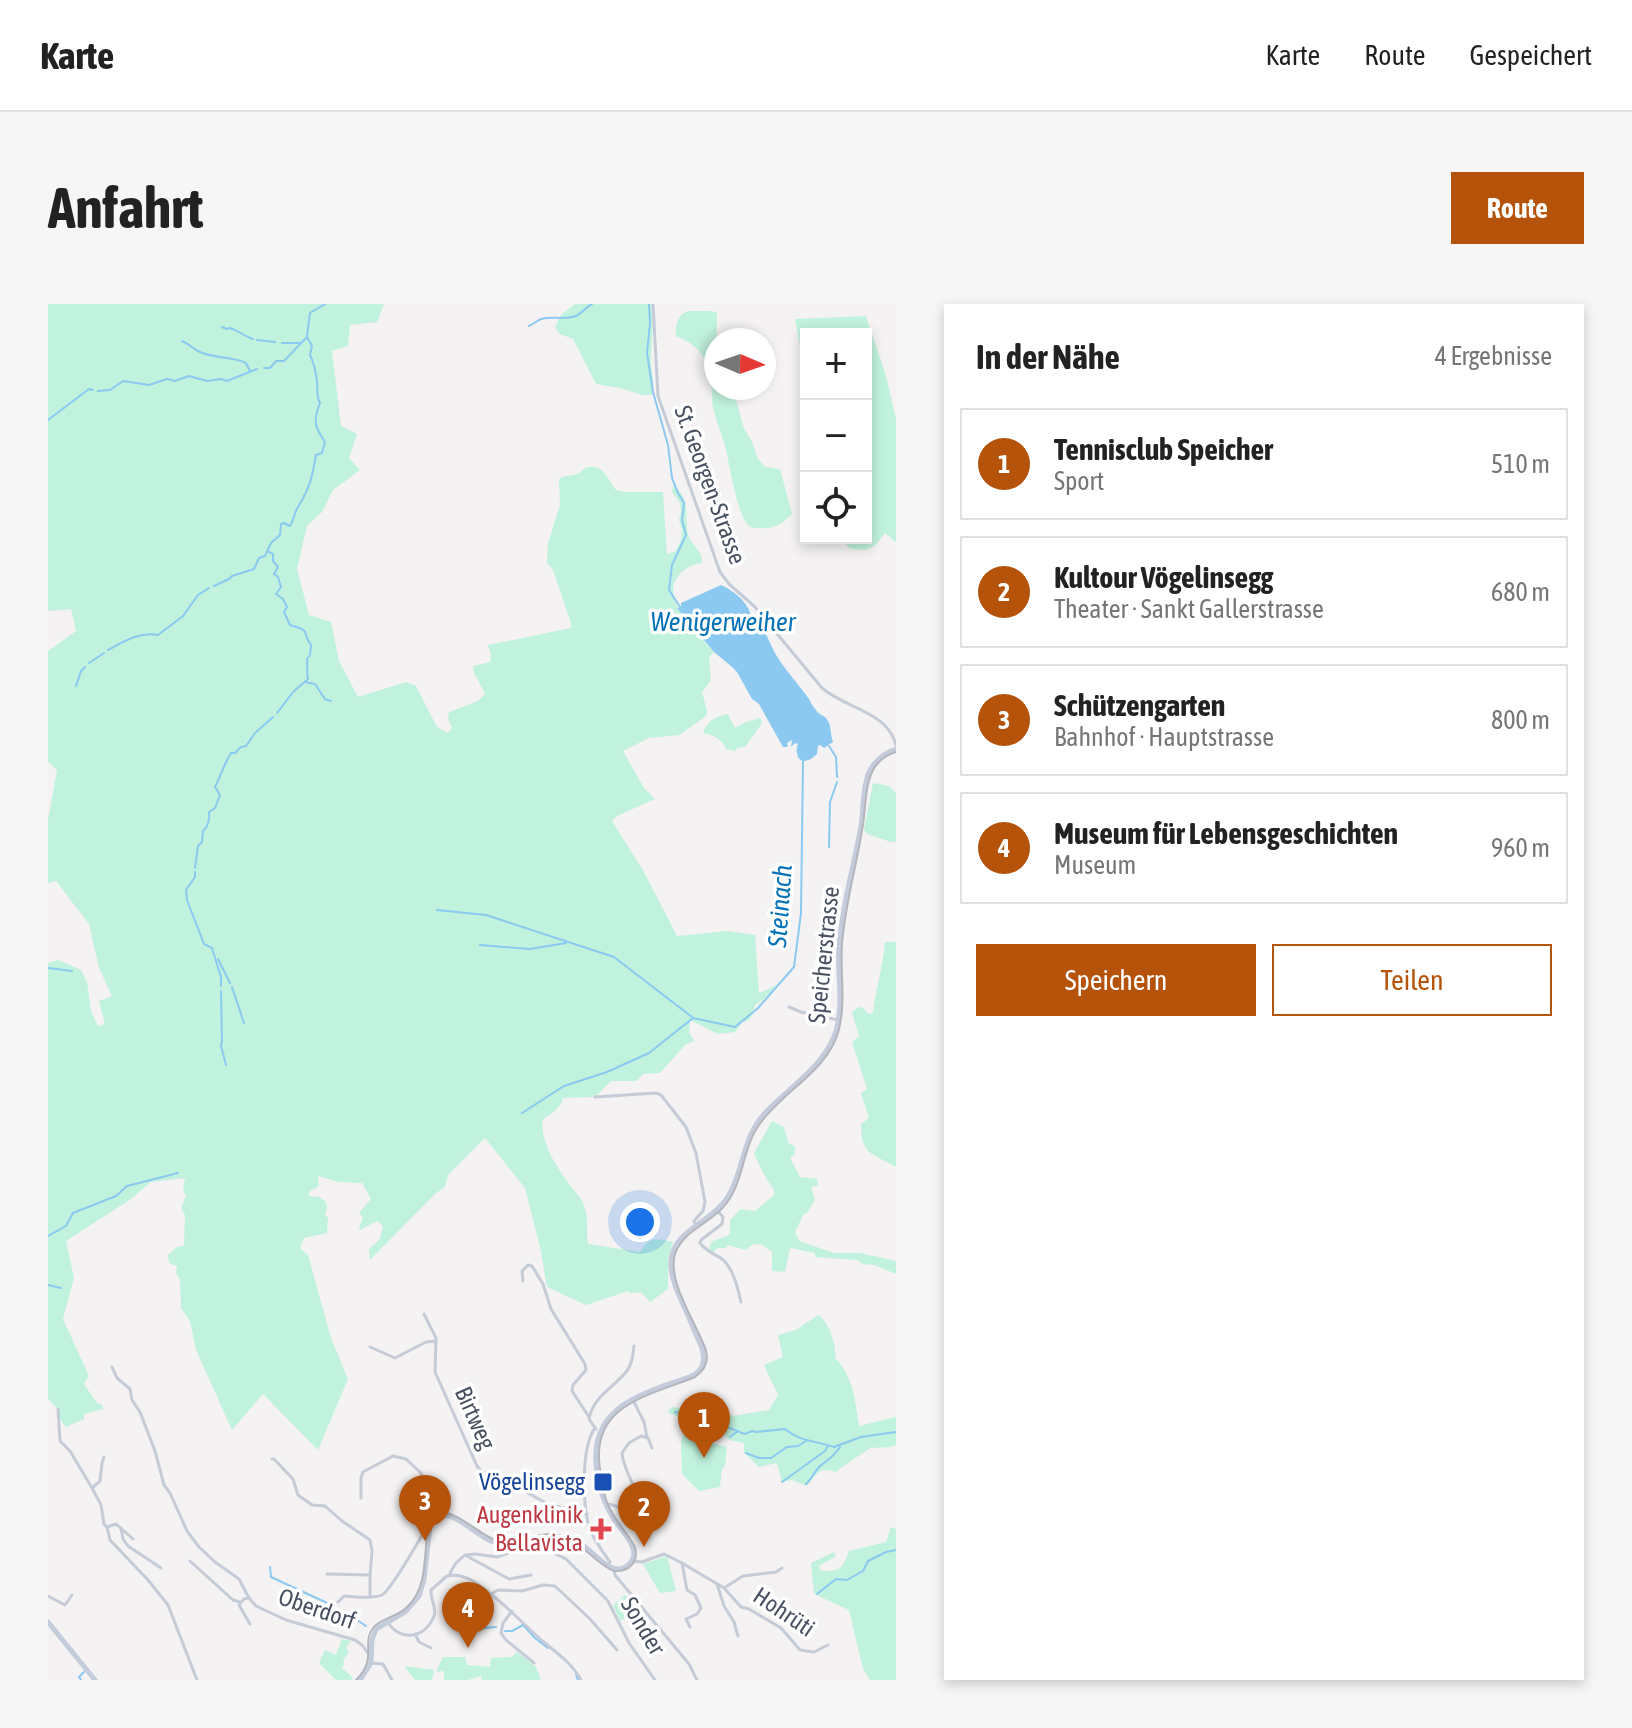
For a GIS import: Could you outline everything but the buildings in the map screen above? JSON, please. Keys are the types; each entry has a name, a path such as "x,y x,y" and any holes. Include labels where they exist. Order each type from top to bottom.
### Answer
{"main road":[{"name":"Speicherstrasse","path":"632,1399 693,1375 704,1361 702,1348 672,1280 672,1254 679,1241 717,1210 732,1189 744,1148 757,1123 821,1058 833,1039 838,1020 841,930 862,821 865,786 877,760 896,747"},
{"path":"360,1680 371,1663 375,1630 405,1612 419,1596 430,1530 435,1518 441,1515 453,1517 497,1543 561,1538 580,1543 615,1569 625,1567 632,1561 634,1553 631,1545 606,1506 596,1456 598,1430 616,1410 632,1399"},
{"path":"48,1622 95,1680"}],"street":[{"name":"St. Georgen-Strasse","path":"653,304 658,396 720,572 754,606 822,688 883,723 891,732 896,747"},
{"path":"789,1007 838,1020"},
{"path":"595,1097 661,1095 686,1127 696,1153 705,1202 703,1211 694,1221 696,1226"},
{"path":"717,1210 723,1217 722,1224 700,1243 726,1263 741,1302"},
{"path":"523,1281 522,1271 528,1265 532,1266 543,1284 549,1306 585,1364 586,1370 572,1389 598,1430 591,1433 584,1474 588,1525 610,1562 608,1565"},
{"name":"Birtweg","path":"424,1314 436,1341 435,1372 481,1471 556,1507 587,1514"},
{"path":"370,1347 395,1358 426,1342 436,1341"},
{"path":"589,1417 604,1392 627,1371 634,1346"},
{"name":"Oberdorf","path":"112,1367 117,1378 130,1389 155,1451 162,1481 187,1531 199,1547 239,1579 256,1606 322,1632 355,1640 371,1653"},
{"path":"632,1399 644,1422 652,1448"},
{"path":"58,1409 60,1441 70,1451 101,1505 110,1540 168,1605 197,1680"},
{"path":"606,1506 609,1504 628,1510 638,1508 638,1499 621,1456 633,1440 647,1437"},
{"path":"92,1488 100,1481 104,1457"},
{"path":"361,1498 363,1472 389,1457 402,1457 420,1472 423,1492 441,1515"},
{"path":"272,1459 293,1479 298,1495 312,1505 325,1506 370,1540 370,1596"},
{"path":"107,1527 113,1523 133,1539"},
{"path":"121,1528 128,1546 161,1568"},
{"path":"338,1602 344,1596 382,1595 425,1530 430,1530"},
{"path":"387,1621 399,1635 415,1634 425,1627 433,1619 435,1609 431,1590 450,1575 465,1555 497,1557 539,1542 560,1541 561,1538"},
{"name":"Sonder","path":"519,1549 550,1551 566,1559 608,1601 629,1643 655,1680"},
{"name":"Hohrüti","path":"632,1561 646,1561 664,1554 724,1588 739,1605 781,1628 800,1650 814,1652 828,1645"},
{"path":"465,1555 509,1579 531,1575"},
{"name":"Oberdorf","path":"190,1561 233,1600 240,1602 249,1598"},
{"path":"682,1563 687,1590 695,1595 701,1608 697,1614 686,1619 690,1627"},
{"name":"Hohrüti","path":"724,1588 743,1576 776,1572 782,1568"},
{"path":"615,1569 615,1575 689,1664 697,1680"},
{"path":"327,1574 370,1575"},
{"path":"450,1575 461,1576 491,1594 569,1663 581,1680"},
{"path":"555,1586 558,1580"},
{"name":"Hohrüti","path":"717,1584 738,1636"},
{"path":"491,1594 495,1590 522,1591 543,1585 555,1586 617,1650"},
{"path":"48,1596 65,1605 72,1595"},
{"name":"Oberdorf","path":"240,1602 240,1608 250,1624"},
{"path":"512,1611 503,1623 501,1633 534,1663"},
{"path":"415,1634 419,1642 431,1648"},
{"path":"371,1663 383,1664 392,1680"}],"green space":[{"path":"48,304 384,304 377,322 350,325 348,346 332,351 341,426 357,434 349,458 360,470 333,490 322,512 307,526 297,569 309,615 331,622 339,661 358,697 406,682 416,686 437,727 448,733 452,728 449,712 478,701 485,694 473,666 490,662 488,645 571,628 553,570 547,563 548,543 560,505 559,479 593,466 605,474 616,490 663,492 667,554 676,551 682,530 680,503 672,492 673,486 683,496 688,534 702,559 702,563 689,567 679,575 673,595 690,626 714,652 709,657 711,680 702,692 706,716 679,735 649,738 623,751 644,788 655,799 612,821 644,872 677,936 727,931 755,935 759,993 777,985 755,1005 750,1019 735,1032 718,1034 690,1020 689,1033 695,1041 686,1044 660,1073 643,1074 637,1081 611,1081 595,1097 563,1098 558,1108 543,1119 542,1127 554,1162 584,1205 588,1244 640,1252 654,1240 673,1242 668,1259 668,1289 650,1302 641,1292 628,1291 586,1305 547,1287 525,1188 485,1138 448,1175 445,1187 370,1260 369,1249 380,1239 383,1226 377,1221 360,1230 363,1218 359,1213 371,1199 362,1183 338,1182 318,1176 319,1186 309,1192 309,1196 326,1202 327,1233 304,1238 300,1248 308,1255 331,1338 348,1379 318,1450 263,1394 232,1430 196,1350 190,1321 181,1308 177,1266 169,1263 168,1255 177,1247 184,1246 185,1215 181,1208 186,1196 183,1190 185,1178 151,1182 131,1199 66,1241 74,1278 63,1319 89,1376 84,1384 103,1409 84,1414 84,1419 66,1427 59,1418 58,1409 48,1399 48,963 58,960 81,970 98,1026 105,1025 99,1001 112,996 99,968 89,924 56,881 48,883 48,820 57,770 48,762 48,651 76,631 71,609 48,611"},
{"path":"575,304 651,304 652,395 596,384 573,339 560,334 555,327 561,315"},
{"path":"689,311 717,313 717,328 704,328 704,358 695,347 676,336 682,315"},
{"path":"866,316 870,328 800,328 800,346 795,319"},
{"path":"872,334 896,419 896,542 885,533 874,546 867,549 849,548 846,544 872,544"},
{"path":"712,400 736,400 743,426 758,459 765,467 780,469 792,514 785,521 770,528 756,528 744,520"},
{"path":"728,714 735,728 760,718 762,723 745,747 735,751 726,749 717,738 703,733 712,720"},
{"path":"873,783 889,786 896,793 896,842 867,834 864,830"},
{"path":"885,942 896,942 896,1167 870,1152 863,1142 861,1124 869,1118 861,1093 867,1089 852,1042 859,1036 852,1012 859,1007 867,1013 873,1012"},
{"path":"772,1121 784,1127 788,1142 795,1147 795,1154 790,1158 800,1177 817,1179 818,1185 811,1187 815,1200 795,1232 799,1241 834,1253 860,1253 896,1261 896,1274 857,1260 815,1257 815,1253 790,1248 785,1272 772,1271 772,1252 762,1245 756,1244 746,1250 728,1245 714,1252 709,1250 711,1242 730,1234 730,1220 741,1209 755,1211 774,1195 774,1189 754,1153"},
{"path":"818,1315 829,1329 835,1358 850,1381 859,1426 896,1417 896,1445 870,1448 835,1472 825,1470 818,1473 807,1486 792,1480 782,1482 777,1463 759,1467 744,1453 744,1443 729,1440 724,1434 716,1435 708,1429 707,1442 727,1447 725,1466 720,1487 699,1491 682,1474 681,1442 686,1425 667,1412 672,1407 686,1409 697,1404 733,1416 769,1410 778,1395 764,1365 783,1357 778,1335 796,1330"},
{"path":"891,1527 896,1529 896,1680 870,1680 863,1669 849,1610 814,1594 811,1563 834,1552 836,1556 819,1566 821,1571 837,1569 849,1551 886,1542"},
{"path":"667,1556 676,1591 660,1593 643,1564"},
{"path":"625,1595 637,1611 620,1621 613,1605"},
{"path":"342,1639 351,1641 346,1648 349,1652 342,1668 353,1678 351,1680 336,1680 319,1663 325,1650 336,1655"},
{"path":"517,1652 536,1667 541,1680 482,1680 481,1676 468,1680 444,1680 444,1671 436,1672 443,1657 465,1657 467,1665 490,1667 491,1658 512,1657"},
{"path":"404,1666 434,1670 432,1680 415,1680"}],"water":[{"name":"Wenigerweiher","path":"721,585 744,602 782,663 817,711 828,721 833,742 824,748 818,746 817,754 811,759 799,759 798,744 791,747 792,740 787,743 788,747 783,747 737,672 714,652 677,608 681,607 681,603"}],"waterway":[{"path":"307,336 310,313 325,304"},
{"path":"529,326 541,319 576,316 592,304"},
{"name":"Steinach","path":"649,304 647,353 653,392 668,445 672,478 684,503 682,520 686,535 672,565 669,590 680,607"},
{"path":"222,327 253,339"},
{"path":"214,586 254,569 259,558 265,556 271,543 280,535 281,524 290,526 308,488 316,455 322,453 325,442 316,423 320,403 310,355 312,346 307,337"},
{"path":"264,368 270,368 276,361 284,361 306,338"},
{"path":"257,340 275,342"},
{"path":"182,341 206,354 246,363 250,371"},
{"path":"282,343 300,343"},
{"path":"98,391 110,390 123,381 149,385 189,376 207,381 227,381 257,369"},
{"path":"48,420 89,389 93,390"},
{"path":"269,552 273,554 273,561 278,567 274,574 281,587 276,594 287,607 284,612 290,625 304,631 311,645 307,659 308,679 277,713"},
{"path":"108,650 138,636 158,635 183,616 198,595 209,588"},
{"path":"89,663 104,653"},
{"path":"76,686 85,667"},
{"path":"305,682 315,684 325,699 331,701"},
{"path":"195,868 198,846 202,842 209,812 215,808 220,795 215,787 226,761 231,753 246,746 273,717"},
{"path":"829,746 836,757 837,777"},
{"name":"Steinach","path":"522,1113 564,1086 607,1072 649,1053 693,1018 735,1027 758,1008 794,967 801,913 803,761"},
{"path":"829,847 830,802 837,782"},
{"path":"195,872 186,890 187,900 204,944 212,948 221,986"},
{"path":"437,910 486,915 614,957 692,1017"},
{"path":"480,945 530,949 566,943"},
{"path":"218,959 230,983"},
{"path":"48,968 72,971"},
{"path":"232,987 244,1023"},
{"path":"221,991 221,1046 226,1065"},
{"path":"48,1236 66,1226 73,1213 116,1196 127,1186 178,1173"},
{"path":"48,1285 61,1288"},
{"path":"675,1412 703,1417 745,1434 785,1429 803,1439 834,1447 861,1437 896,1432"},
{"path":"730,1437 738,1431"},
{"path":"746,1453 771,1458 787,1447 806,1441"},
{"path":"782,1482 828,1446"},
{"path":"806,1484 840,1447"},
{"path":"817,1594 836,1579 847,1580 863,1571 868,1561 896,1550"},
{"path":"270,1567 271,1577 327,1603"},
{"path":"350,1612 366,1626"},
{"path":"447,1623 469,1629 496,1627"},
{"path":"505,1631 523,1625 548,1648"},
{"path":"81,1680 79,1677 84,1672"},
{"path":"576,1675 578,1680"}],"railway":[{"path":"356,1680 366,1665 368,1640 373,1628 402,1611 419,1590 428,1524 434,1516 451,1514 496,1540 513,1541 555,1534 577,1543 614,1571 632,1565 635,1547 611,1511 604,1492 599,1447 604,1430 626,1406 695,1377 705,1365 705,1348 674,1274 675,1254 684,1239 720,1211 732,1195 749,1144 759,1125 815,1069 834,1044 842,1008 843,929 868,784 877,764 896,752"}],"place":[{"name":"Tennisclub Speicher","path":"704,1458"},
{"name":"Vögelinsegg","path":"603,1482"},
{"name":"Augenklinik Bellavista","path":"601,1529"},
{"name":"Schützengarten","path":"425,1541"},
{"name":"Kultour Vögelinsegg","path":"644,1547"},
{"name":"Museum für Lebensgeschichten","path":"468,1648"}]}
